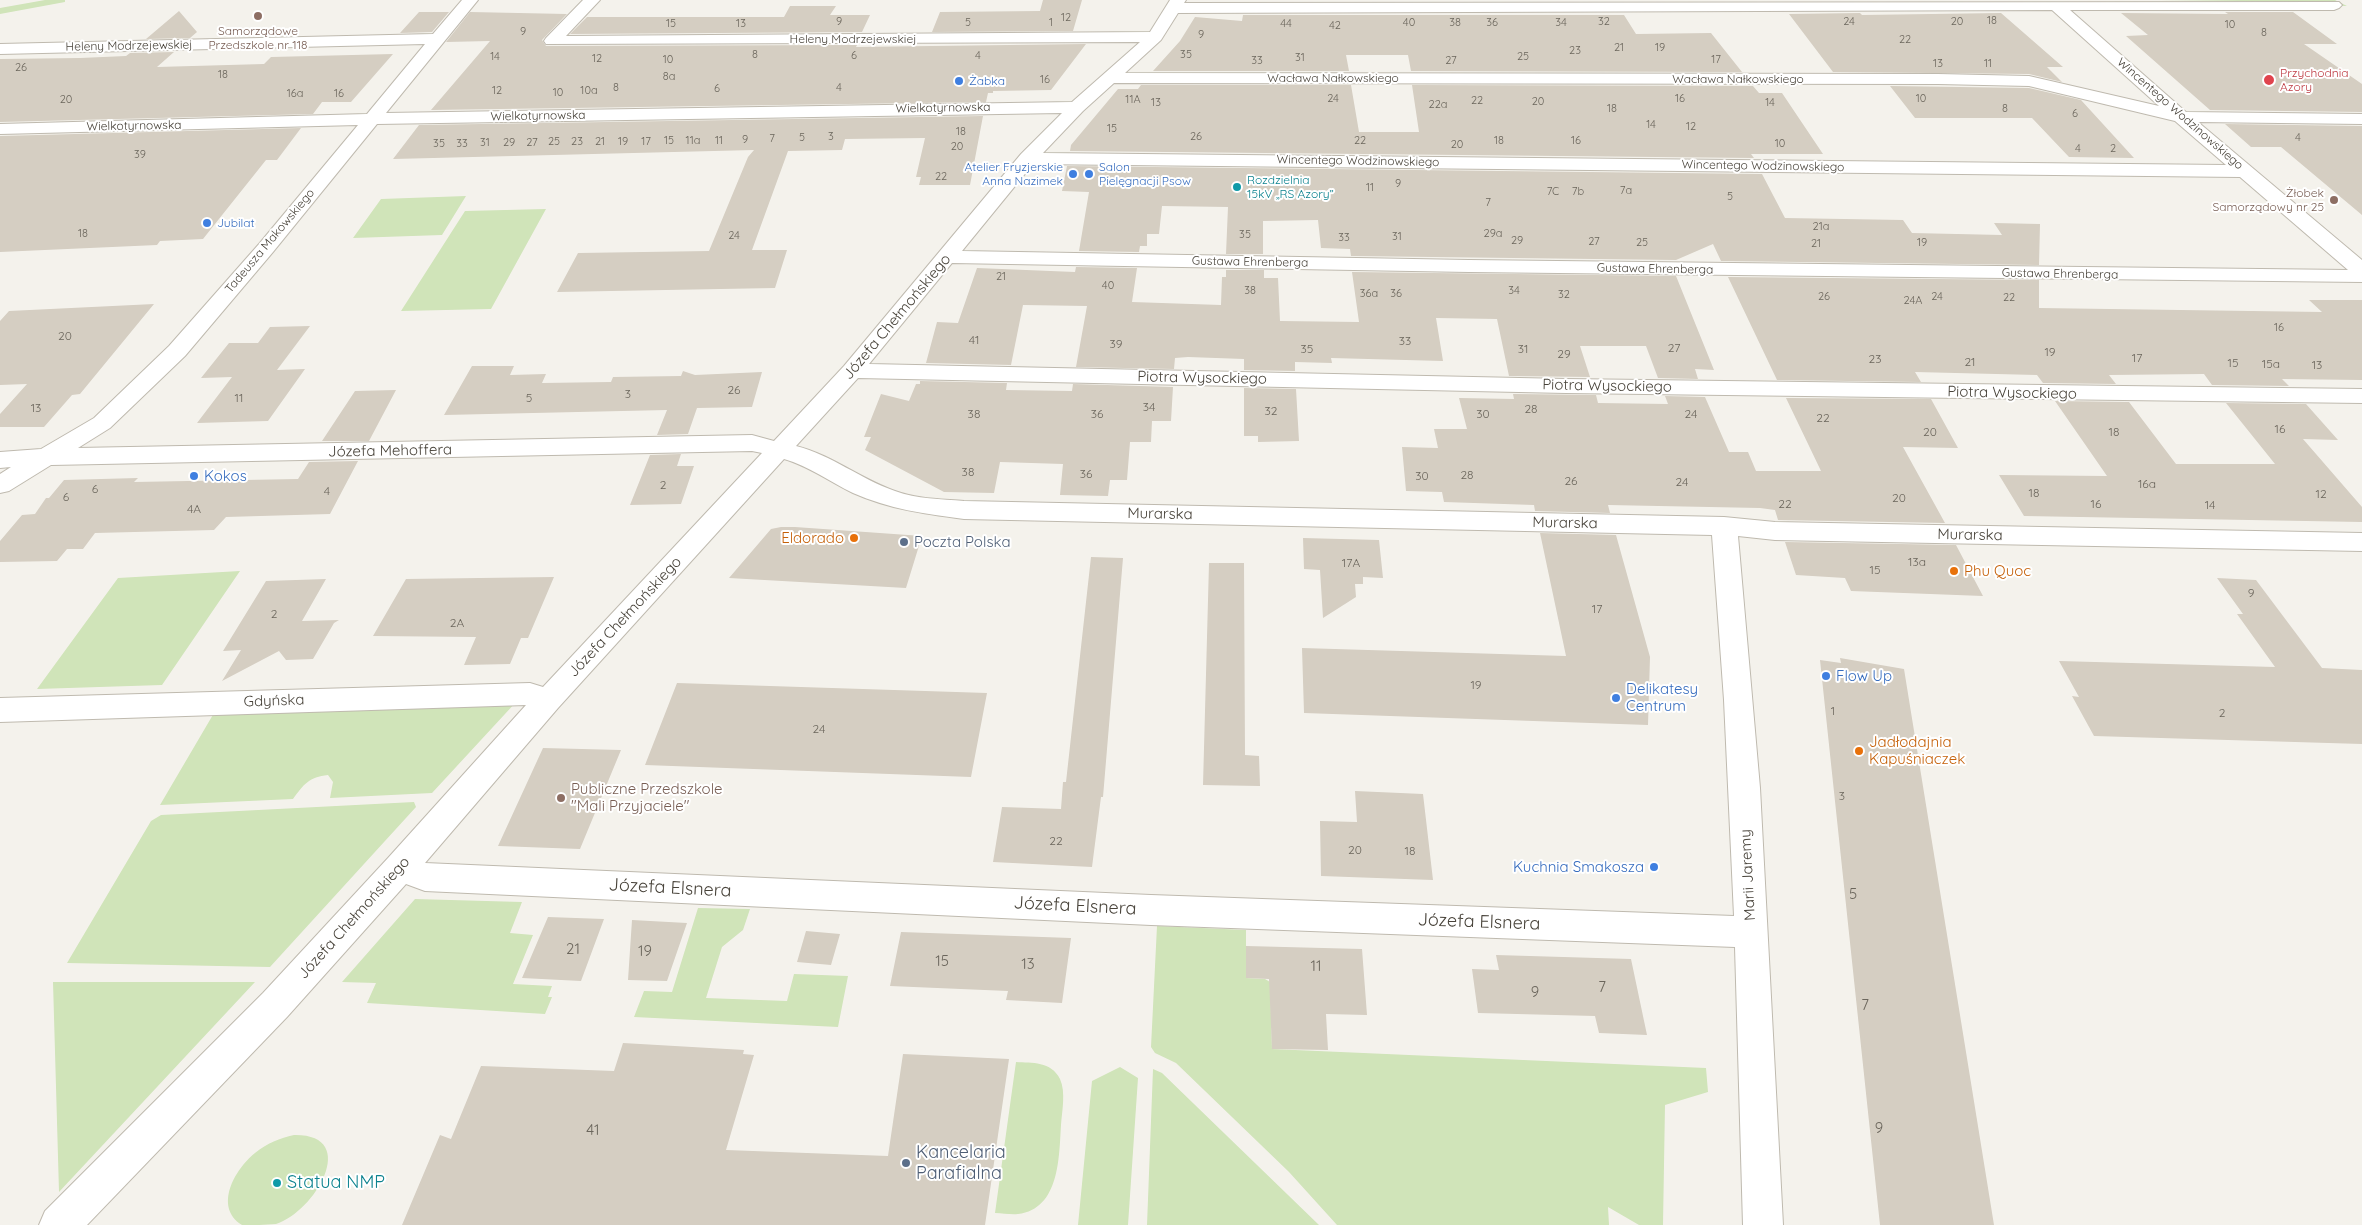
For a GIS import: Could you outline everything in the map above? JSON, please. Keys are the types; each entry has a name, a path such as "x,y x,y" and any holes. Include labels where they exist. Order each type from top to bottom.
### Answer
{"street":[{"name":"Tadeusza Makowskiego","path":"0,486 102,423 177,350 266,248 370,119 470,0"},
{"name":"Heleny Modrzejewskiej","path":"592,0 552,41 1154,36"},
{"path":"1176,4 2056,6 2138,3 2334,5"},
{"name":"Józefa Chełmońskiego","path":"59,1225 275,1005 400,868 548,700 852,371 1028,158 1077,107 1154,36 1176,4"},
{"name":"Wincentego Wodzinowskiego","path":"2056,6 2181,117 2246,171"},
{"name":"Heleny Modrzejewskiej","path":"0,49 438,39"},
{"name":"Wacława Nałkowskiego","path":"1110,78 1908,79 2029,81 2181,117 2362,119"},
{"name":"Wielkotyrnowska","path":"0,129 370,119 1077,107"},
{"name":"Wincentego Wodzinowskiego","path":"1028,158 2246,171"},
{"path":"2246,171 2362,271"},
{"name":"Gustawa Ehrenberga","path":"947,257 1469,266 2362,276"},
{"name":"Piotra Wysockiego","path":"852,371 1566,386 2362,396"},
{"name":"Józefa Mehoffera","path":"0,460 46,457 752,444 780,450"},
{"name":"Murarska","path":"780,450 807,457 860,486 886,497 911,504 964,510 1724,526 1785,532 2362,542"},
{"name":"Marii Jaremy","path":"1724,526 1734,632 1751,932 1763,1225"},
{"name":"Gdyńska","path":"0,710 530,694 548,700"},
{"name":"Józefa Elsnera","path":"400,868 425,877 435,878 1141,909 1751,932"}],"green space":[{"path":"45,0 65,0 65,2 0,14 0,8"},
{"path":"2157,0 2335,0 2347,6 2339,6 2327,2"},
{"path":"466,196 442,235 353,238 381,199"},
{"path":"546,209 491,309 401,311 465,211"},
{"path":"240,571 162,685 37,689 118,578"},
{"path":"517,701 432,793 330,798 333,782 328,775 316,777 308,782 293,799 160,805 214,713"},
{"path":"414,802 416,807 270,967 67,963 151,821 161,815"},
{"path":"415,899 522,902 510,933 533,935 513,984 552,986 548,997 552,997 545,1014 367,1003 376,983 342,982"},
{"path":"698,908 750,909 743,930 722,947 706,998 787,1001 794,974 848,976 838,1027 634,1017 644,991 672,992"},
{"path":"1157,926 1246,930 1246,978 1265,979 1270,982 1272,1049 1706,1068 1708,1092 1665,1105 1663,1225 1639,1225 1608,1207 1609,1225 1337,1225 1289,1172 1176,1063 1155,1053 1151,1047"},
{"path":"53,982 255,982 59,1192"},
{"path":"1016,1062 1041,1064 1052,1069 1060,1079 1063,1090 1063,1102 1058,1165 1050,1192 1032,1210 1018,1214 995,1213"},
{"path":"1120,1067 1138,1078 1128,1225 1078,1225 1092,1081"},
{"path":"1153,1069 1162,1073 1319,1225 1147,1225"},
{"path":"294,1135 314,1138 325,1147 328,1160 325,1175 305,1205 291,1217 276,1224 242,1225 233,1217 229,1208 228,1199 234,1178 240,1168 264,1146"}],"building":[{"path":"1043,0 1082,0 1073,31 932,32 940,12 1040,11"},
{"path":"790,6 836,6 830,15 870,15 862,32 570,34 587,17 784,17"},
{"path":"179,11 197,32 190,38 146,39"},
{"path":"419,12 449,12 432,32 400,33"},
{"path":"470,12 567,14 542,40 546,46 857,45 856,47 1086,44 1051,90 993,91 993,93 988,93 986,102 431,110 490,41 446,42"},
{"path":"2225,12 2293,12 2337,44 2304,44 2362,84 2362,112 2210,110 2126,36 2148,35 2121,13 2228,14"},
{"path":"1860,13 1862,15 2001,13 2063,67 2047,67 2062,82 2029,74 1833,72 1789,14"},
{"path":"1243,15 1624,15 1636,34 1711,33 1742,72 1411,71 1408,55 1346,55 1349,71 1153,71 1180,41 1195,17 1242,21"},
{"path":"174,52 157,67 264,64 271,57 393,54 351,102 322,102 313,114 0,122 0,59 80,58 126,56 130,53"},
{"path":"1141,85 1351,85 1359,132 1419,132 1412,85 1753,86 1759,93 1782,93 1823,154 1751,154 1754,158 1070,151 1071,145 1118,89 1138,89"},
{"path":"1890,86 2029,88 2081,100 2134,158 2069,157 2032,118 1915,118"},
{"path":"983,116 970,185 919,185 921,177 916,177 925,138 845,139 842,150 788,151 752,250 787,250 775,288 557,292 578,253 709,251 748,157 754,150 393,159 419,125"},
{"path":"2225,124 2362,126 2362,215 2281,147 2251,147"},
{"path":"301,128 277,160 266,160 203,239 160,241 157,245 0,252 0,136"},
{"path":"1067,166 1762,174 1785,218 1903,220 1912,233 2002,235 1994,223 2040,224 2039,265 1721,261 1713,244 1676,260 1351,256 1350,249 1321,248 1318,220 1263,221 1263,254 1226,254 1228,207 1162,206 1159,234 1147,234 1147,246 1140,246 1139,252 1079,251 1089,192 1062,191"},
{"path":"1076,267 1137,268 1132,302 1221,305 1222,277 1226,277 1226,270 1264,270 1264,278 1278,278 1280,321 1359,322 1352,272 1676,276 1714,370 1695,369 1698,379 1658,378 1646,346 1580,346 1590,377 1509,376 1497,319 1436,318 1443,361 1331,358 1332,363 1295,362 1295,371 1244,370 1244,359 1188,357 1175,358 1174,369 1076,367 1087,306 1023,305 1011,365 926,363 937,322 958,323 977,268 1075,272"},
{"path":"1728,277 2039,280 2039,308 2322,312 2309,300 2362,300 2362,380 2282,379 2289,386 2212,385 2204,374 2109,375 2116,384 2043,383 2037,375 1915,372 1921,382 1777,380"},
{"path":"154,304 80,394 72,395 44,427 0,427 0,414 27,384 0,385 0,321 9,311"},
{"path":"310,326 277,370 305,369 268,421 197,423 232,377 201,378 229,343 258,343 270,327"},
{"path":"472,366 514,366 510,375 546,374 542,383 611,382 613,377 681,376 683,371 695,375 762,372 752,407 697,408 688,434 657,435 667,410 444,415"},
{"path":"920,381 1007,383 1006,390 1072,391 1073,384 1173,387 1171,421 1152,421 1151,442 1130,442 1127,480 1110,480 1108,496 1060,495 1063,464 1000,462 994,493 944,492 865,450 871,437 864,437 881,394 909,401 916,384 920,384"},
{"path":"1244,388 1296,389 1299,441 1258,442 1258,436 1244,436"},
{"path":"396,390 369,441 322,441 355,391"},
{"path":"1513,394 1596,395 1598,403 1668,404 1665,396 1705,397 1729,452 1748,452 1756,471 1821,471 1786,398 1931,399 1958,448 1903,447 1945,523 1778,520 1775,510 1760,508 1608,505 1610,513 1535,511 1534,505 1444,502 1442,492 1406,491 1402,447 1438,448 1434,429 1467,429 1459,398 1514,399"},
{"path":"2055,401 2129,402 2176,464 2275,464 2226,403 2306,404 2338,440 2303,439 2362,507 2362,522 2024,516 1999,475 2107,476"},
{"path":"681,454 677,466 694,466 681,504 630,505 650,455"},
{"path":"358,461 330,514 226,517 214,530 95,533 83,549 67,549 57,561 0,562 0,541 22,515 35,514 46,498 49,498 64,480 138,478 134,482 298,479 309,462"},
{"path":"781,527 922,536 906,588 729,578 771,529"},
{"path":"1540,533 1616,535 1650,657 1648,725 1304,713 1302,648 1566,656"},
{"path":"1303,538 1379,540 1383,578 1363,577 1363,584 1355,584 1356,597 1323,618 1320,570 1304,569"},
{"path":"1785,542 1956,545 1983,596 1851,591 1845,578 1796,575"},
{"path":"1091,557 1123,558 1103,797 1101,797 1092,867 993,862 1002,807 1061,809 1063,782 1066,782"},
{"path":"1209,563 1244,563 1245,755 1259,756 1260,786 1203,785"},
{"path":"554,577 528,638 521,638 510,664 464,665 476,637 373,636 406,579"},
{"path":"2217,578 2256,580 2322,668 2362,670 2362,744 2094,736 2072,696 2079,697 2059,661 2275,667 2237,614 2243,614"},
{"path":"326,579 302,621 339,620 334,623 313,659 286,660 279,651 222,681 241,650 223,651 266,581"},
{"path":"1840,658 1904,669 1994,1225 1880,1225 1820,660 1841,663"},
{"path":"677,683 987,693 971,777 645,765"},
{"name":"Publiczne Przedszkole \"Mali Przyjaciele\"","path":"543,748 621,750 580,849 498,846"},
{"path":"1355,791 1423,794 1433,880 1321,876 1320,821 1357,822"},
{"path":"548,917 604,919 581,981 522,978"},
{"path":"632,920 687,923 667,981 628,980"},
{"path":"806,931 840,934 831,965 797,962"},
{"path":"901,932 1071,938 1062,1003 1006,1000 1008,991 890,986"},
{"path":"1246,946 1362,949 1367,1015 1326,1014 1328,1050 1272,1049 1269,979 1246,978"},
{"path":"1496,955 1631,959 1647,1035 1599,1033 1595,1016 1478,1013 1472,969 1499,970"},
{"path":"623,1043 744,1050 743,1054 754,1055 726,1150 888,1156 903,1054 1009,1059 985,1225 402,1225 440,1135 451,1139 481,1066 614,1071"}],"place":[{"name":"Samorządowe Przedszkole nr 118","path":"258,16"},
{"name":"Przychodnia Azory","path":"2269,80"},
{"name":"Żabka","path":"959,81"},
{"name":"Atelier Fryzjerskie Anna Nazimek","path":"1073,174"},
{"name":"Salon Pielęgnacji Psow","path":"1089,174"},
{"name":"Rozdzielnia 15kV „RS Azory”","path":"1237,187"},
{"name":"Żłobek Samorządowy nr 25","path":"2334,200"},
{"name":"Jubilat","path":"207,223"},
{"name":"Kokos","path":"194,476"},
{"name":"Eldorado","path":"854,538"},
{"name":"Poczta Polska","path":"904,542"},
{"name":"Phu Quoc","path":"1954,571"},
{"name":"Flow Up","path":"1826,676"},
{"name":"Delikatesy Centrum","path":"1616,698"},
{"name":"Jadłodajnia Kapuśniaczek","path":"1859,751"},
{"name":"Publiczne Przedszkole \"Mali Przyjaciele\"","path":"561,798"},
{"name":"Kuchnia Smakosza","path":"1654,867"},
{"name":"Kancelaria Parafialna","path":"906,1163"},
{"name":"Statua NMP","path":"277,1183"}]}
